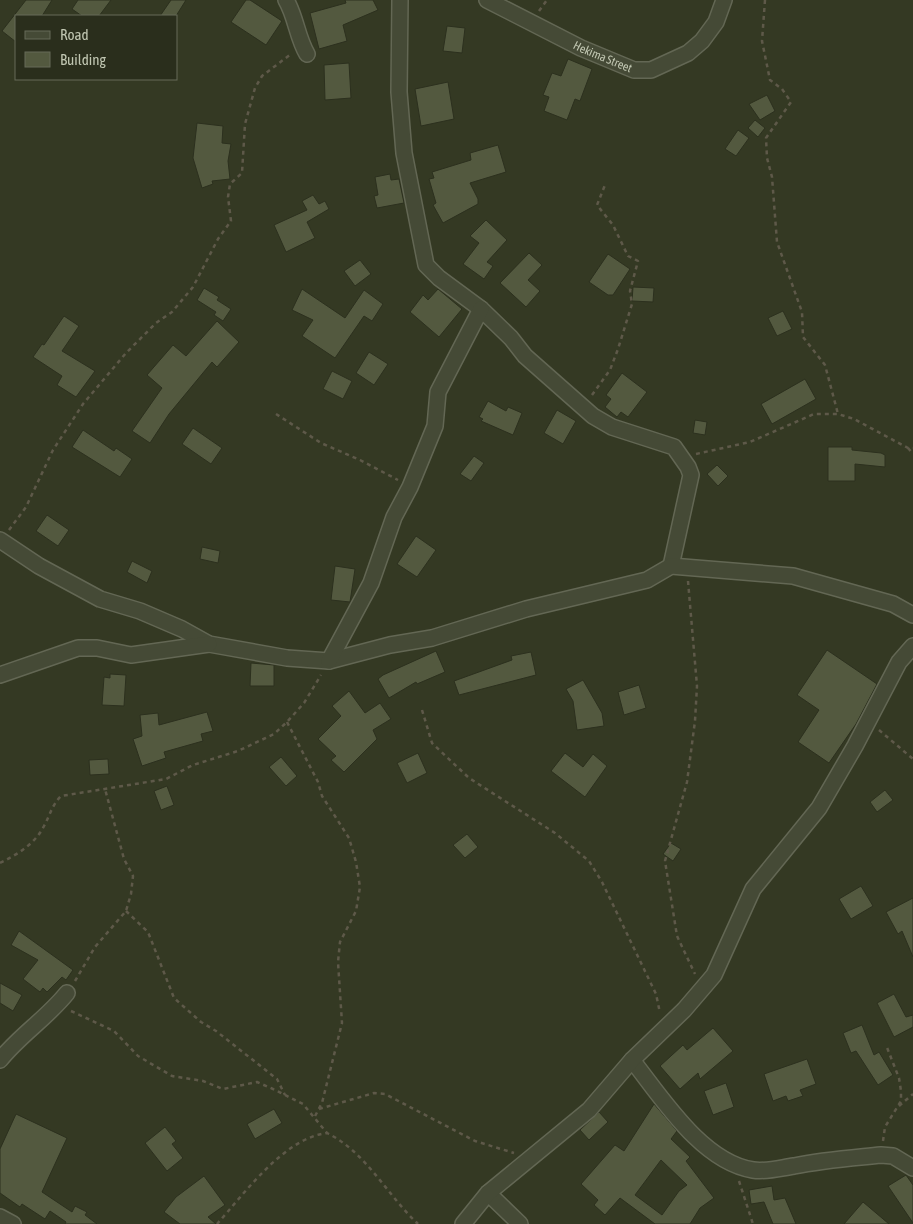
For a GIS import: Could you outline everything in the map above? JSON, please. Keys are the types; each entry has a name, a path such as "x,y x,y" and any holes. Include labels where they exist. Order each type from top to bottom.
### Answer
{"street":[{"path":"286,0 293,13 304,49"},
{"path":"400,0 399,92 404,153 426,265 439,278 481,309 511,338 525,356 584,406 593,416 612,427 674,447 682,457 691,475 679,567"},
{"name":"Hekima Street","path":"487,0 581,48 634,70 651,70 688,53 702,41 716,22 724,0"},
{"path":"329,660 371,583 394,517 410,487 435,426 438,392 481,309"},
{"path":"0,541 39,566 100,599 140,611 182,628 209,644"},
{"path":"0,675 78,648 97,648 131,655 209,644 287,658 329,660 390,645 432,638 526,609 647,580 679,567 793,576 894,604 913,615"},
{"path":"463,1224 488,1193 589,1110 632,1060 664,1030 704,986 722,961 753,889 819,808 869,720 899,662 913,646"},
{"path":"0,1060 20,1037 63,999"},
{"path":"632,1060 691,1135 735,1165 754,1170 774,1170 881,1155 893,1156 913,1168"},
{"path":"488,1193 520,1224"},
{"path":"0,1217 13,1224"}],"path":[{"path":"765,0 762,41 770,80 782,89 791,102 766,138 767,158 772,177 777,242 802,312 804,337 825,365 838,414"},
{"path":"0,541 26,507 53,450 83,404 156,322 172,312 193,287 218,239 230,221 228,197 230,184 242,173 245,124 255,88 262,76 304,49"},
{"path":"584,406 610,370 618,349 632,304 630,292 638,261 628,256 613,226 597,205 606,185"},
{"path":"276,414 321,443 360,460 410,487"},
{"path":"682,457 750,442 814,414 838,414 854,419 908,448 913,454"},
{"path":"908,448 913,448"},
{"path":"679,567 695,648 697,686 695,721 687,782 665,861 678,936 690,968 704,986"},
{"path":"0,863 28,846 40,832 56,801 61,796 166,780 193,765 238,752 274,734 304,703 329,660"},
{"path":"422,710 432,743 469,778 555,832 589,861 602,882 656,994 664,1030"},
{"path":"869,720 913,759"},
{"path":"287,722 318,782 322,796 349,838 356,862 360,887 356,911 340,942 338,962 342,1023 314,1118"},
{"path":"104,789 124,859 133,876 126,911 95,946 63,999 114,1031 138,1056 172,1076 203,1080 223,1089 257,1082 303,1104 327,1133 339,1139 367,1166 418,1224"},
{"path":"126,911 148,932 174,998 201,1022 216,1030 278,1079 286,1095"},
{"path":"886,1045 899,1078 901,1091 898,1107"},
{"path":"318,1109 374,1093 385,1094 475,1142 530,1158"},
{"path":"881,1155 885,1127 898,1107 913,1094"},
{"path":"217,1224 272,1164 306,1139 327,1133"},
{"path":"735,1165 753,1224"}],"building":[{"path":"26,0 52,0 43,15 15,15 15,41 2,31"},
{"path":"78,0 111,0 100,15 81,15 72,9"},
{"path":"171,0 186,0 177,15 161,15"},
{"path":"246,0 250,0 282,21 266,45 231,22"},
{"path":"345,0 373,0 378,10 343,25 347,41 319,49 310,13 346,3"},
{"path":"447,26 465,28 462,53 443,51"},
{"path":"568,59 592,69 580,101 575,99 567,120 544,111 549,97 543,95 552,73 561,76"},
{"path":"349,63 351,98 325,100 324,65"},
{"path":"448,82 454,119 421,126 415,89"},
{"path":"767,95 775,111 760,120 749,104"},
{"path":"755,120 765,128 758,137 748,128"},
{"path":"197,123 223,126 222,143 231,144 228,161 230,179 212,181 213,184 202,188 193,158"},
{"path":"738,130 749,138 736,156 725,149"},
{"path":"498,145 506,172 470,183 478,199 478,204 443,223 433,205 436,203 429,179 434,178 432,172 471,160 470,153"},
{"path":"390,174 391,180 399,179 404,203 377,208 374,196 378,195 375,177"},
{"path":"313,195 319,204 325,201 329,209 307,222 315,238 286,252 274,225 307,210 302,201"},
{"path":"486,220 507,240 487,262 493,266 484,279 463,264 479,243 470,236"},
{"path":"529,253 542,265 528,280 540,291 526,307 500,283"},
{"path":"608,254 630,269 613,295 608,295 589,282"},
{"path":"360,260 371,274 355,286 344,271"},
{"path":"633,287 654,288 653,302 632,301"},
{"path":"204,288 219,297 217,300 231,309 223,321 214,315 216,312 197,300"},
{"path":"302,289 345,318 364,290 383,304 372,321 364,316 335,358 302,336 313,320 292,310"},
{"path":"438,289 462,309 439,337 410,312 423,295 428,300"},
{"path":"783,311 792,329 777,336 768,318"},
{"path":"64,316 79,326 62,351 95,371 76,397 57,385 62,376 33,357 42,344 44,345"},
{"path":"217,321 239,342 217,367 212,362 169,414 150,443 132,431 162,388 147,375 173,345 186,356"},
{"path":"369,352 388,364 374,385 356,373"},
{"path":"332,371 352,381 343,399 323,389"},
{"path":"622,373 647,392 628,417 621,412 617,417 605,407 611,399 606,395"},
{"path":"805,379 816,399 772,424 761,404"},
{"path":"488,401 506,411 508,407 522,413 513,435 481,421 483,419 479,417"},
{"path":"557,410 576,421 563,444 544,433"},
{"path":"695,420 707,422 705,435 693,433"},
{"path":"193,428 222,448 211,464 182,444"},
{"path":"83,430 114,451 116,448 132,459 120,477 72,447"},
{"path":"828,447 852,447 852,450 881,453 885,455 885,467 855,464 855,481 828,481"},
{"path":"474,456 484,463 471,481 460,474"},
{"path":"717,465 728,476 718,486 707,474"},
{"path":"47,515 69,530 58,546 36,531"},
{"path":"416,536 436,550 417,577 397,564"},
{"path":"202,547 220,551 218,563 200,559"},
{"path":"132,561 152,571 147,583 127,572"},
{"path":"335,566 355,569 350,602 331,600"},
{"path":"827,650 877,684 856,724 829,763 798,742 819,710 797,695"},
{"path":"436,651 445,672 417,684 416,682 389,698 378,679"},
{"path":"531,652 536,675 459,695 454,681 512,660 511,656"},
{"path":"251,663 274,665 274,686 250,686"},
{"path":"110,674 126,675 124,706 102,705 104,677 110,678"},
{"path":"583,680 602,713 604,726 577,730 573,701 566,689"},
{"path":"639,685 646,708 624,715 618,692"},
{"path":"349,691 365,713 380,703 391,719 373,730 377,739 344,772 331,760 336,756 318,739 341,716 332,706"},
{"path":"207,712 213,731 201,734 203,741 164,752 166,758 142,766 133,739 142,736 140,715 158,713 159,725"},
{"path":"418,753 427,773 407,783 397,763"},
{"path":"565,753 583,767 593,754 607,766 585,797 551,771"},
{"path":"281,757 297,776 286,786 269,767"},
{"path":"108,759 109,774 90,775 89,760"},
{"path":"167,786 174,805 161,810 154,791"},
{"path":"885,790 893,800 877,812 870,802"},
{"path":"467,834 478,847 465,858 453,845"},
{"path":"671,843 681,849 673,861 663,854"},
{"path":"861,886 873,906 851,919 839,899"},
{"path":"913,898 913,957 902,931 898,934 886,912"},
{"path":"19,931 73,970 66,980 62,977 47,992 43,988 40,992 23,979 38,960 11,945"},
{"path":"0,983 22,995 13,1011 0,1003"},
{"path":"894,994 906,1017 913,1015 913,1027 894,1037 877,1003"},
{"path":"862,1025 874,1055 879,1052 893,1075 878,1085 856,1051 851,1053 843,1033"},
{"path":"713,1028 733,1051 700,1079 698,1073 680,1089 660,1066 683,1045 687,1050"},
{"path":"807,1059 816,1084 800,1090 803,1096 788,1101 786,1096 773,1101 764,1074"},
{"path":"726,1083 734,1107 713,1115 704,1091"},
{"path":"654,1104 677,1131 671,1139 690,1157 686,1161 714,1198 700,1208 690,1224 655,1224 620,1198 605,1215 594,1205 598,1200 581,1184 615,1145 624,1151","holes":["661,1160 687,1185 679,1191 662,1215 635,1195"]},
{"path":"274,1109 282,1123 255,1139 247,1124"},
{"path":"599,1112 608,1122 589,1140 580,1130"},
{"path":"16,1114 67,1138 42,1192 72,1212 75,1206 87,1212 85,1215 97,1224 65,1224 66,1222 50,1211 45,1219 22,1204 20,1207 0,1193 0,1149"},
{"path":"165,1127 176,1141 172,1144 183,1158 167,1171 145,1143"},
{"path":"906,1175 913,1185 913,1223 888,1186"},
{"path":"204,1176 225,1205 208,1217 216,1224 180,1224 164,1212 176,1197"},
{"path":"772,1186 774,1200 785,1198 796,1224 773,1224 764,1202 751,1204 749,1190"},
{"path":"863,1202 889,1224 844,1224"}]}
